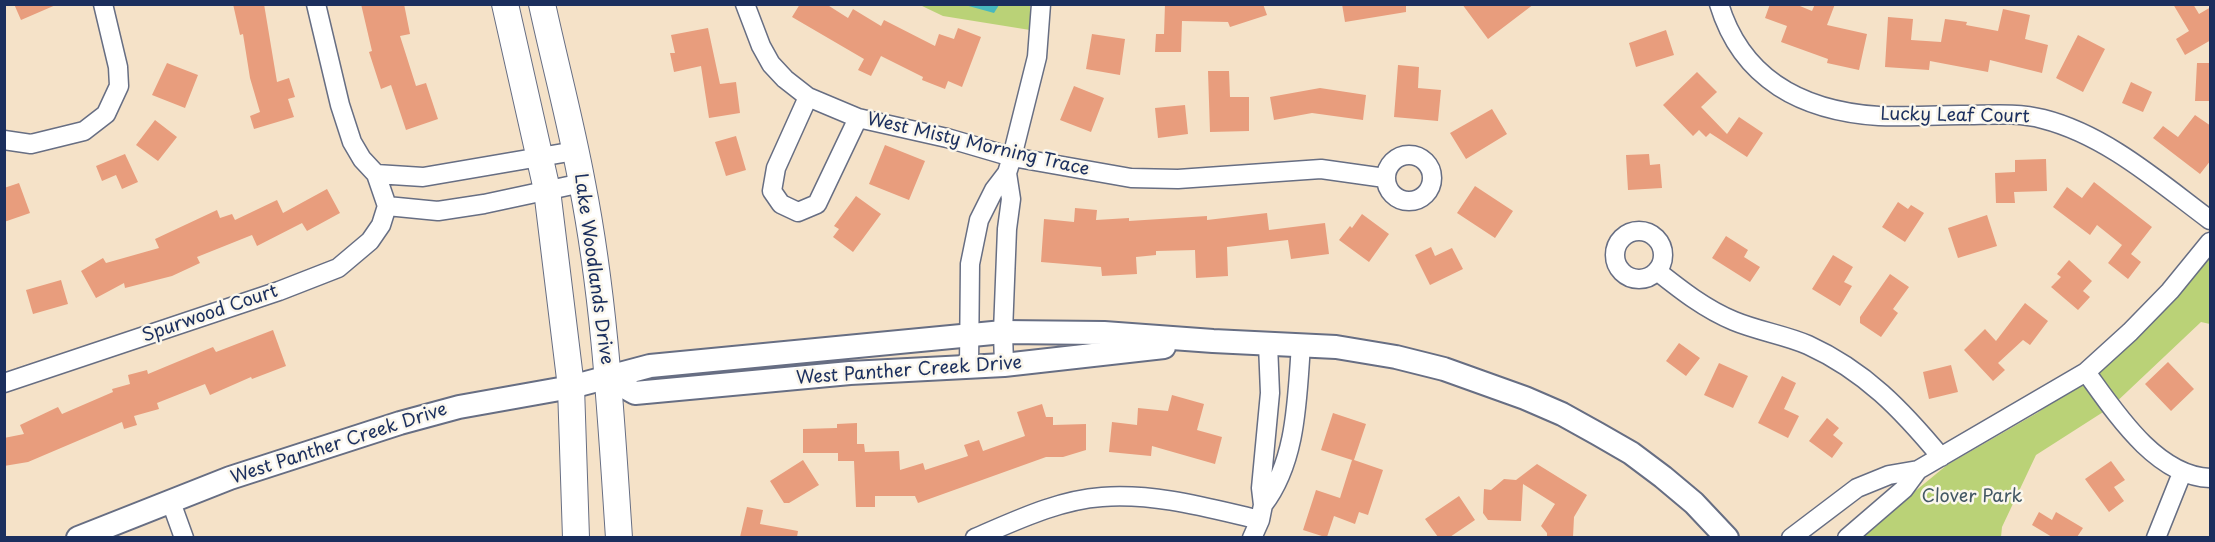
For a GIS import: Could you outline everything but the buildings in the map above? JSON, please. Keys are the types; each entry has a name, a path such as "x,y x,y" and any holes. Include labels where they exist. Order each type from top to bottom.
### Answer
{"main road":[{"name":"Lake Woodlands Drive","path":"505,4 547,190 571,387 576,537"},
{"name":"Lake Woodlands Drive","path":"542,4 582,183 608,378 619,537"}],"street":[{"path":"4,140 31,144 84,131 106,114 119,86 118,67 103,4"},
{"path":"316,4 340,105 352,142 362,159 376,174 387,206 438,211 582,183"},
{"name":"West Misty Morning Trace","path":"745,4 761,46 771,64 785,79 808,97 858,117 947,138 1010,165 1131,178 1178,179 1321,169 1385,178"},
{"path":"1004,365 1007,229 1011,199 1010,165 1037,57 1041,4"},
{"name":"Lucky Leaf Court","path":"1719,4 1736,46 1769,82 1788,93 1840,110 1879,116 2009,115 2041,118 2066,126 2097,141 2132,163 2211,220"},
{"name":"West Misty Morning Trace","path":"808,97 776,168 772,191 781,204 798,212 817,204 858,117"},
{"path":"376,174 423,177 510,160 575,151"},
{"path":"969,367 970,264 980,220 994,190 1010,165"},
{"name":"Spurwood Court","path":"4,383 279,291 338,268 370,241 381,225 387,206"},
{"path":"1791,537 1857,488 1889,475 1918,470 2086,372 2170,291 2211,242"},
{"path":"1657,271 1714,311 1735,321 1807,345 1852,369 1879,389 1901,410 1941,457"},
{"name":"West Panther Creek Drive","path":"78,537 230,478 470,404 571,387 650,366 1003,332 1104,333 1336,347 1396,357 1444,369 1494,386 1562,414 1630,453 1694,503 1727,537"},
{"name":"West Panther Creek Drive","path":"608,378 635,393 850,373 1004,365 1213,341"},
{"path":"1262,512 1261,489 1270,393 1268,344"},
{"path":"1252,537 1262,512 1276,488 1288,450 1297,404 1301,345"},
{"path":"2086,372 2135,436 2182,473 2211,478"},
{"path":"1847,537 1904,489 1918,470"},
{"path":"2156,537 2182,473"},
{"path":"975,537 1030,515 1069,503 1100,497 1137,497 1262,512"},
{"path":"171,502 184,537"}],"green space":[{"path":"920,5 1030,5 1030,30 943,16"},
{"name":"Clover Park","path":"2210,256 2210,324 2201,322 2111,407 2036,455 2002,527 2001,537 1858,538 1947,465 2037,413 2072,389 2152,321"}],"water":[{"path":"965,5 999,5 994,13"}]}
